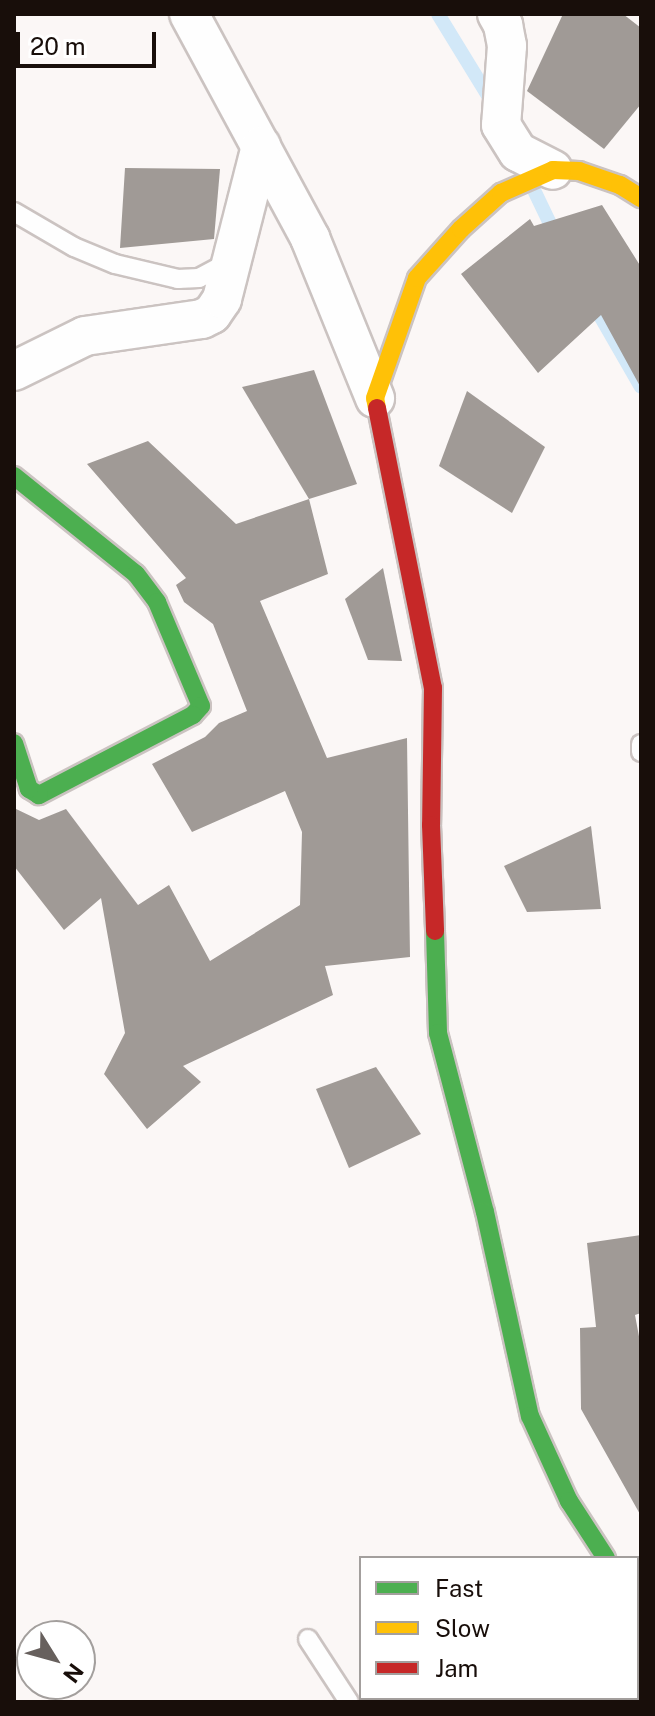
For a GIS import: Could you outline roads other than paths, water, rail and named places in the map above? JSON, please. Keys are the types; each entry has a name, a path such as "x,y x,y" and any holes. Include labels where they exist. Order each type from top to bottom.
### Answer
{"street":[{"path":"189,14 310,238 375,398 433,688 431,825 438,1033 485,1212 530,1416 569,1501 605,1556"},
{"path":"497,14 503,25 507,46 501,125 518,152 553,170 579,171 620,185 641,198"},
{"path":"14,371 85,336 202,319 212,314 222,299 261,146"},
{"path":"375,398 417,278 461,229 501,193 553,170"},
{"path":"14,476 118,556 150,591 201,706 193,715 39,795 29,789 14,743"}],"lane":[{"path":"14,212 74,247 115,264 178,279 199,278 231,261"},
{"path":"641,744 641,752"},
{"path":"308,1639 349,1702"}],"waterway":[{"path":"438,14 492,102"},
{"path":"532,186 556,236"},
{"path":"591,300 641,387"}]}
